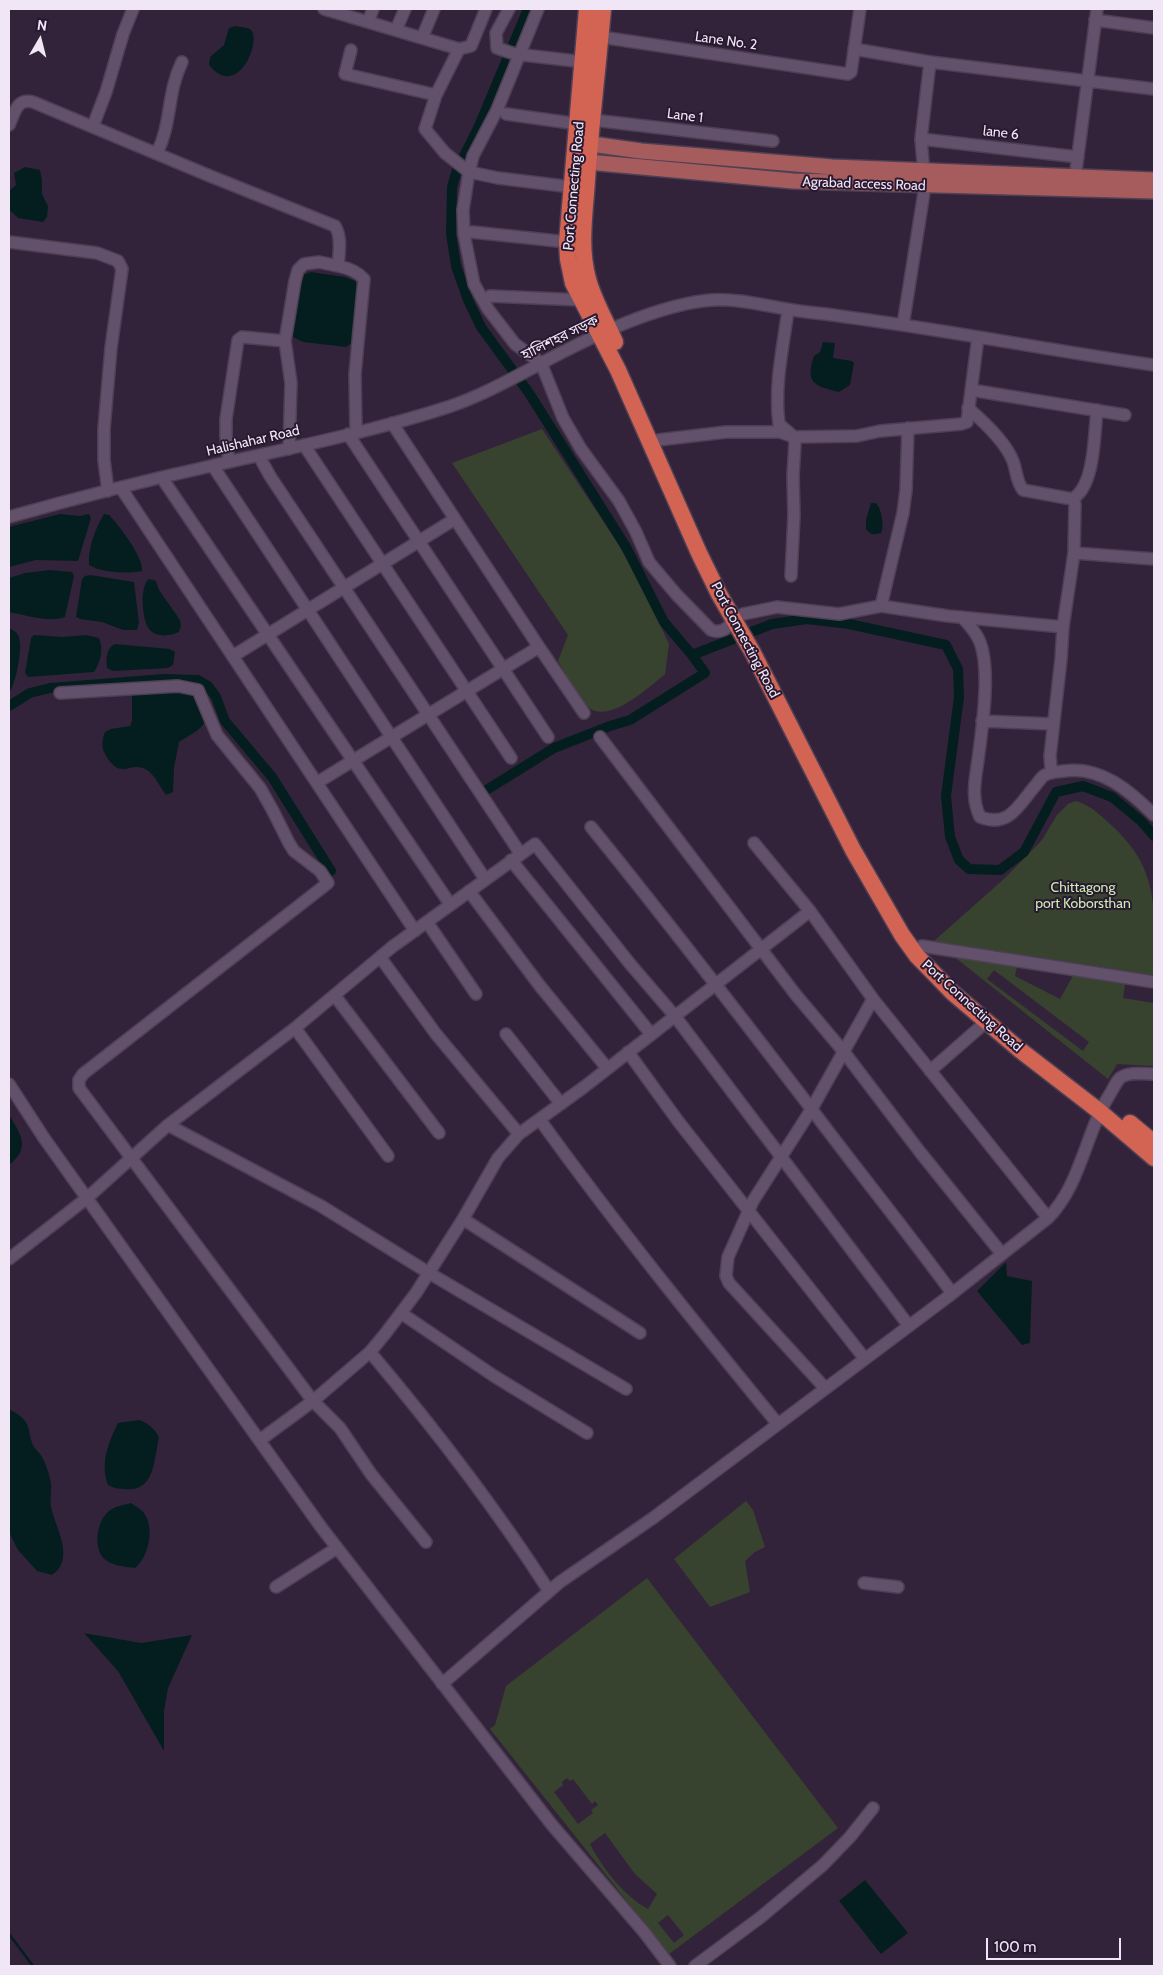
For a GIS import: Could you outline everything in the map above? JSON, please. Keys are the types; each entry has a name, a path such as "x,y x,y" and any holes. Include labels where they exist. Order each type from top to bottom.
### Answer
{"highway":[{"name":"Port Connecting Road","path":"585,122 584,62 587,9"},
{"name":"Port Connecting Road","path":"603,9 601,37 585,122 581,161 584,258 588,279 602,315 605,332 700,553 719,594 740,619"},
{"name":"Port Connecting Road","path":"581,161 572,187 567,242 573,283 582,300 605,332 658,440 740,619 909,930 934,961 968,993 1102,1107 1154,1158"},
{"name":"Port Connecting Road","path":"757,651 853,850 902,935 935,976 986,1022 1043,1068 1154,1143"}],"main road":[{"name":"Agrabad access Road","path":"583,142 641,150 782,163 1075,178 1154,180"},
{"name":"Agrabad access Road","path":"581,161 793,182 1154,191"}],"street":[{"path":"93,126 133,9"},
{"path":"324,9 459,49 471,46 486,9"},
{"path":"368,22 373,9"},
{"path":"396,30 405,9"},
{"path":"422,38 434,9"},
{"path":"508,9 496,34 496,48 515,54 584,62"},
{"path":"538,9 497,110 473,156 469,172 463,210 464,234 474,284 488,309 515,344 541,363 563,418 581,449 619,501 636,532 649,562 676,594 711,630 717,632 724,630 740,619 777,607 839,614 881,606 962,617 1063,627"},
{"path":"860,9 854,50 930,62 1154,89"},
{"path":"1075,178 1096,14 1154,28"},
{"name":"Lane No. 2","path":"601,37 848,74 851,72 854,50"},
{"path":"459,49 436,95 425,129 445,153 469,172 498,178 572,187"},
{"path":"350,50 345,74 436,95"},
{"path":"157,153 167,129 171,93 182,62"},
{"path":"903,325 925,186 921,139 930,62"},
{"path":"9,124 19,103 24,100 33,102 335,226 338,231 339,241 338,266"},
{"name":"Lane 1","path":"506,114 773,141"},
{"name":"lane 6","path":"921,139 1078,157"},
{"path":"472,232 567,242"},
{"path":"9,242 97,253 118,261 122,269 115,311 105,408 104,453 108,491"},
{"path":"289,449 291,390 285,341 298,270 304,264 311,262 349,269 364,279 354,374 352,433 418,542 548,737"},
{"path":"490,296 582,300"},
{"name":"হালিশহর সড়ক","path":"502,385 541,363 632,321 686,304 712,300 754,303 788,310 903,325 1154,365"},
{"path":"788,310 777,409 779,424 794,437 796,443 793,476 794,515 791,576"},
{"path":"229,462 226,419 238,340 242,337 285,341"},
{"path":"658,440 726,432 780,432 794,437 857,436 967,422 978,338"},
{"name":"Halishahar Road","path":"9,517 108,491 304,446 392,423 468,400 502,385"},
{"path":"971,390 1125,415"},
{"path":"968,408 1008,451 1014,462 1018,484 1024,490 1072,499 1078,496 1089,480 1097,410"},
{"path":"392,423 584,713"},
{"path":"881,606 903,513 906,490 908,428"},
{"path":"304,446 511,758"},
{"path":"259,456 270,476 520,853"},
{"path":"213,466 485,878"},
{"path":"162,478 450,904"},
{"path":"121,488 318,782 415,931"},
{"path":"1056,772 1051,769 1049,763 1063,627 1074,553 1075,504 1072,499"},
{"path":"233,656 455,520"},
{"path":"1074,553 1154,559"},
{"path":"962,617 972,627 980,642 984,661 982,721 974,790 974,805 980,817 992,821 1006,818 1045,775 1073,769 1093,771 1103,775 1140,801 1154,814"},
{"path":"318,782 539,647"},
{"path":"60,692 178,686 198,690 217,735 260,788 274,811 288,843 294,851 320,871 328,883 82,1074 79,1080 79,1088 313,1401 340,1428 372,1474 426,1542"},
{"path":"982,721 1053,724"},
{"path":"600,737 796,995 844,1052 920,1152 1002,1254"},
{"path":"591,827 716,984 811,1110 894,1214 952,1293"},
{"path":"754,843 810,911 874,999 930,1071 1048,1218"},
{"path":"9,1259 87,1198 132,1160 168,1125 295,1028 380,957 485,878 535,844 631,965 674,1015 909,1326"},
{"path":"511,860 651,1034"},
{"path":"469,891 540,986 607,1068"},
{"path":"260,1440 313,1401 370,1352 401,1314 463,1219 498,1158 519,1134 561,1104 810,911"},
{"path":"427,922 476,994"},
{"path":"922,946 1154,982"},
{"path":"380,957 436,1034 519,1134"},
{"path":"335,996 439,1133"},
{"path":"825,1388 729,1283 726,1276 728,1257 749,1210 811,1110 874,999"},
{"path":"930,1071 986,1022"},
{"path":"295,1028 388,1156"},
{"path":"506,1034 561,1104"},
{"path":"628,1052 678,1120 865,1359"},
{"path":"442,1684 560,1582 653,1518 777,1423 909,1326 1048,1218 1068,1190 1102,1107 1120,1078 1133,1073 1154,1074"},
{"path":"9,1084 44,1138 204,1365 337,1548 552,1825 644,1932 670,1966"},
{"path":"540,1120 593,1193 777,1423"},
{"path":"168,1125 321,1206 429,1273 626,1389"},
{"path":"463,1219 640,1333"},
{"path":"401,1314 486,1370 587,1432"},
{"path":"370,1352 466,1471 549,1591"},
{"path":"276,1587 337,1548"},
{"path":"864,1584 898,1587"},
{"path":"695,1966 811,1876 850,1837 873,1808"}],"green space":[{"path":"542,429 617,542 640,582 669,644 665,674 639,695 617,708 607,711 597,711 588,707 577,692 558,661 568,635 452,463"},
{"name":"Chittagong port Koborsthan","path":"1076,801 1098,813 1127,841 1139,858 1152,894 1154,912 1154,975 934,941 1005,878 1042,840 1057,815 1068,804"},
{"path":"952,955 1154,985 1154,988 1125,984 1123,998 1153,1003 1154,997 1154,1066 1117,1064 1108,1079","holes":["1017,967 1073,976 1060,999 1015,976","994,970 1089,1042 1083,1051 987,979"]},
{"path":"746,1501 753,1510 765,1547 755,1552 745,1561 750,1592 710,1607 674,1559"},
{"path":"647,1578 838,1828 669,1954 490,1729 495,1725 506,1686","holes":["567,1778 570,1781 573,1779 592,1804 595,1801 598,1805 591,1810 593,1813 578,1824 554,1792 563,1785 562,1782","605,1833 635,1874 657,1894 648,1909 614,1881 590,1844","668,1915 684,1935 674,1943 658,1923"]}],"shaded area":[{"path":"236,26 251,30 254,36 250,55 245,65 238,72 229,76 220,74 209,65 210,57 224,45 229,28"},
{"path":"25,167 40,170 42,194 48,206 47,217 43,222 18,218 9,211 9,191 16,185 14,173"},
{"path":"311,272 345,277 355,281 359,288 352,343 346,347 303,342 291,336 299,279"},
{"path":"823,342 835,343 833,358 854,363 850,385 839,392 823,388 811,378 811,365 814,356 820,352"},
{"path":"871,503 878,505 881,513 883,526 879,534 871,533 866,529 866,520"},
{"path":"60,514 80,516 89,514 91,518 78,561 36,560 9,567 9,527"},
{"path":"104,514 109,515 130,542 142,565 142,571 115,572 101,570 89,565 93,539"},
{"path":"50,570 72,572 74,576 65,617 44,619 9,612 9,578 25,573"},
{"path":"90,575 134,582 139,622 137,630 123,630 102,622 76,617 82,579"},
{"path":"149,579 156,581 159,590 180,620 179,632 163,635 155,634 149,629 143,611 143,596 144,588"},
{"path":"9,628 18,635 20,655 17,673 9,693"},
{"path":"34,635 63,637 86,635 99,638 100,660 94,672 28,677 25,673 31,638"},
{"path":"115,644 170,649 175,652 173,665 168,668 113,671 107,668 107,658 108,651"},
{"path":"173,691 193,693 202,712 204,723 197,731 179,742 174,768 173,792 166,795 155,778 147,770 141,767 121,769 111,763 105,754 102,743 105,732 111,729 130,726 132,721 132,693"},
{"path":"9,1115 20,1135 22,1147 16,1159 9,1165"},
{"path":"1006,1262 1007,1276 1032,1281 1030,1343 1022,1345 977,1291"},
{"path":"9,1409 19,1415 28,1426 32,1443 44,1461 51,1483 51,1508 63,1553 59,1569 52,1575 37,1571 18,1550 9,1532"},
{"path":"139,1420 150,1426 159,1437 151,1473 142,1486 134,1489 112,1487 108,1485 105,1469 106,1454 111,1438 118,1423"},
{"path":"131,1503 145,1514 149,1529 146,1551 140,1564 135,1568 107,1561 102,1557 98,1544 101,1522 109,1511"},
{"path":"84,1633 141,1643 192,1635 168,1688 164,1711 164,1751 118,1671"},
{"path":"865,1880 908,1933 881,1954 839,1901"}],"waterway":[{"path":"488,789 554,748 630,720 705,673 664,622 626,547 529,393 481,327 468,300 456,266 451,234 452,187 457,170 479,126 528,9"},
{"path":"692,655 772,624 807,619 849,624 946,645 958,669 959,697 946,796 950,837 959,860 969,869 1000,870 1024,852 1056,792 1083,786 1112,797 1141,821 1154,836"},
{"path":"9,706 30,693 50,688 164,679 198,680 208,686 216,697 225,721 272,777 331,871"},
{"path":"9,1934 33,1966"}]}
